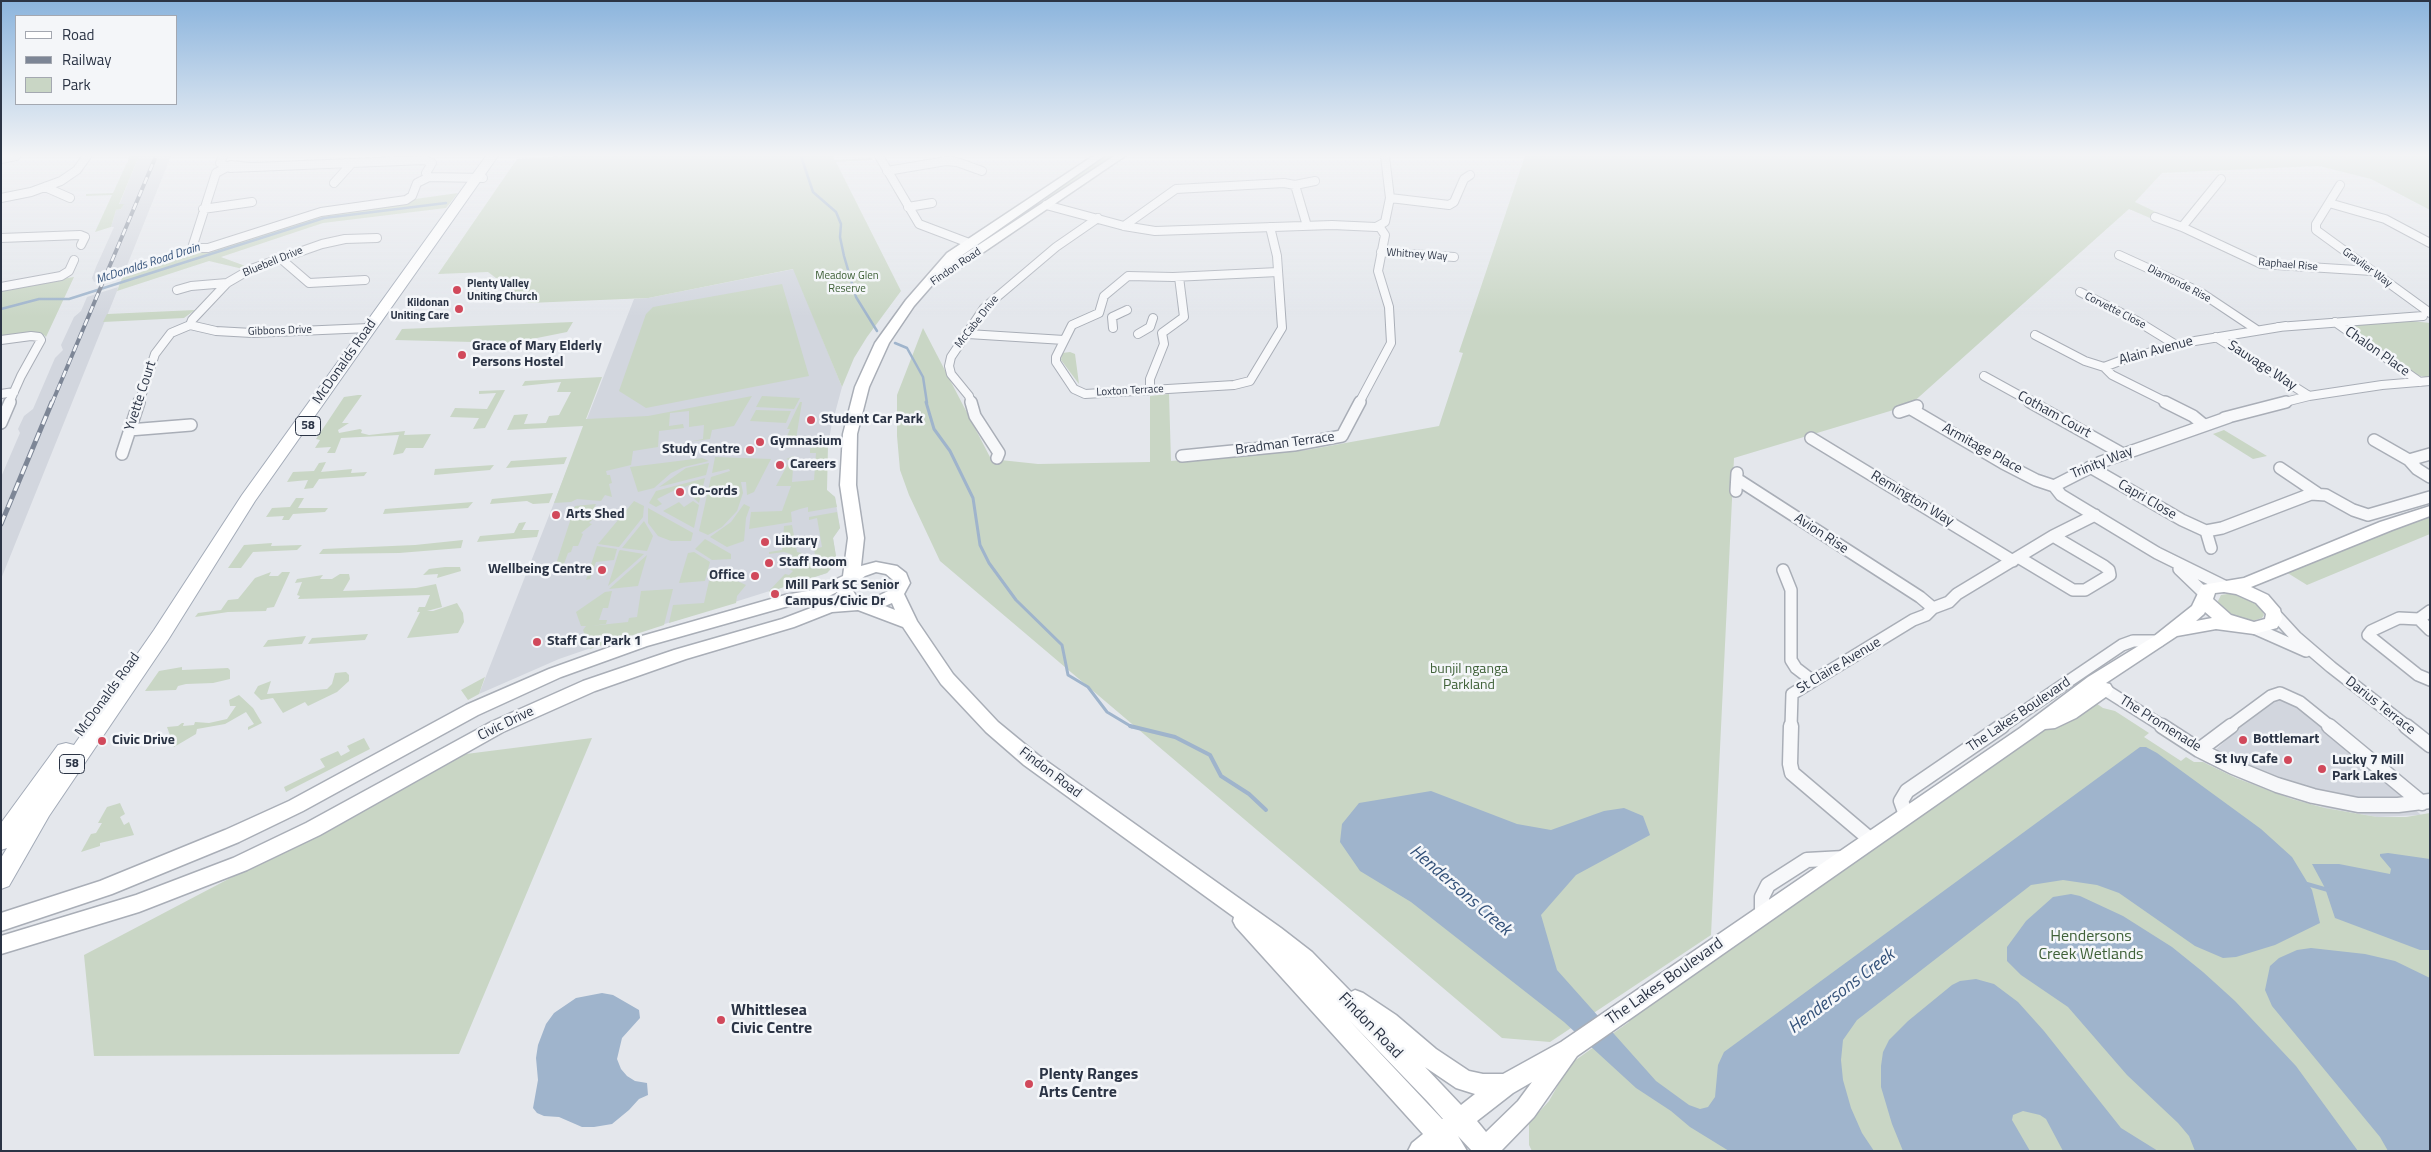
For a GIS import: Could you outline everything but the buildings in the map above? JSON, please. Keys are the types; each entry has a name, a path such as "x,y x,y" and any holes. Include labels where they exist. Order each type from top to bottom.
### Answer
{"main road":[{"name":"McDonalds Road","path":"1,879 41,810 161,636 182,599 248,499 369,328 456,210"},
{"name":"McDonalds Road","path":"234,522 282,462 457,210"},
{"name":"Findon Road","path":"850,578 856,538 850,507 847,473 850,434 856,407 877,353 916,296 951,256 1002,220 1024,210"},
{"name":"Findon Road","path":"916,296 947,271 968,259 1030,210"},
{"path":"951,256 955,261 968,259"},
{"path":"2281,570 2269,585 2267,593 2274,619 2271,624 2251,628 2220,616 2208,606 2205,596 2215,587 2247,583 2386,526 2430,511"},
{"name":"Findon Road","path":"856,538 870,557 885,568"},
{"path":"862,604 883,602 896,594 902,582 900,577 891,570 885,568 867,569 850,578 845,591 847,596 862,604 909,623"},
{"name":"Civic Drive","path":"1,922 114,884 232,836 318,794 472,710 555,673 641,642 825,592 850,578"},
{"path":"2226,586 2252,593 2272,610"},
{"name":"Findon Road","path":"896,594 909,623 961,695 1011,743 1274,934 1328,982 1460,1120 1486,1150"},
{"name":"The Lakes Boulevard","path":"1420,1151 1448,1143 1460,1120 1505,1085 1569,1049 2026,733 2070,713 2099,686 2138,662 2159,641 2198,610 2205,596"},
{"name":"McDonalds Road","path":"1,841 149,639 182,599"},
{"name":"Civic Drive","path":"1,945 148,900 240,864 313,829 490,731 589,686 680,654 788,624 830,607 862,604"},
{"name":"The Lakes Boulevard","path":"2174,630 2216,623 2251,628"},
{"name":"The Lakes Boulevard","path":"1486,1150 1526,1109 1569,1049"}],"street":[{"path":"203,210 191,246 194,249 208,248 321,212 337,210"},
{"path":"909,210 916,222 922,227 969,242"},
{"path":"1069,210 1124,226 1168,231 1307,226 1379,226 1385,222 1388,210"},
{"path":"1124,226 1147,210"},
{"path":"1302,210 1307,226"},
{"path":"2182,227 2196,210"},
{"name":"Gravlier Way","path":"2325,210 2316,224 2316,230 2412,302 2428,317"},
{"path":"2353,210 2385,219 2430,243"},
{"name":"Raphael Rise","path":"2155,217 2182,227 2189,232 2261,264 2372,271"},
{"name":"McCabe Drive","path":"997,458 999,454 975,416 969,396 950,370 951,357 984,308 996,296 1032,269 1056,247 1098,218"},
{"name":"Bradman Terrace","path":"1182,456 1294,445 1342,436 1391,343 1389,307 1378,271 1385,235 1379,226"},
{"name":"Loxton Terrace","path":"1098,313 1072,324 1056,356 1056,362 1076,391 1090,394 1240,384 1250,381 1281,331 1276,251 1270,227"},
{"path":"1,238 80,234 85,237 81,245"},
{"name":"Bluebell Drive","path":"190,325 192,320 227,284 251,269 322,244 345,239 377,238"},
{"name":"Whitney Way","path":"1381,252 1454,258"},
{"name":"Diamonde Rise","path":"2119,255 2200,292 2254,328"},
{"path":"280,258 309,283 368,281"},
{"path":"1,287 61,276 69,272 74,260"},
{"path":"1127,310 1112,317 1098,313 1104,296 1128,276 1179,277 1278,272"},
{"path":"1150,390 1150,379 1164,344 1161,336 1164,331 1180,322 1184,317 1179,277"},
{"path":"177,290 191,286 227,284"},
{"name":"Corvette Close","path":"2080,292 2137,320 2176,345"},
{"path":"1112,317 1113,328"},
{"name":"Alain Avenue","path":"2200,422 2112,375 2104,367 2128,358 2176,345 2254,328 2428,317"},
{"path":"1138,334 1152,322 1164,331"},
{"name":"Chalon Place","path":"2335,322 2425,381"},
{"name":"Gibbons Drive","path":"190,325 216,331 252,333 369,328"},
{"name":"Yvette Court","path":"122,454 158,349 171,333 190,325"},
{"path":"968,334 1064,340"},
{"path":"2035,335 2085,360 2104,367"},
{"path":"1,340 31,336 39,337 41,340 14,392 1,423"},
{"name":"Sauvage Way","path":"2216,336 2309,396"},
{"name":"Cotham Court","path":"1984,376 2123,454"},
{"name":"Trinity Way","path":"2226,586 2157,553 2061,495 2054,486 2090,467 2123,454 2195,431 2200,422 2220,422 2229,417 2309,396 2425,381"},
{"path":"1,394 14,392"},
{"name":"Armitage Place","path":"1899,412 1914,407 2003,463 2036,480 2054,486"},
{"path":"129,430 191,425"},
{"name":"Remington Way","path":"1823,434 1807,439 2016,559 2074,590 2084,590 2110,575 2109,570 2104,566 2053,536"},
{"path":"2374,440 2409,460 2417,469 2430,477"},
{"path":"2409,460 2430,454"},
{"name":"Capri Close","path":"2090,467 2182,520 2206,531"},
{"path":"2280,468 2317,494"},
{"name":"Avion Rise","path":"1736,490 1737,476 1929,605"},
{"path":"2211,548 2206,531 2222,528 2307,495 2326,495 2353,510 2368,515 2430,496"},
{"name":"St Claire Avenue","path":"1871,840 1792,773 1790,764 1791,697 1794,692 1913,620 1926,615 1929,605 1948,602 1957,594 2092,514"},
{"name":"Trinity Way","path":"2157,553 2205,596"},
{"path":"1783,570 1791,590 1791,660 1796,668 1813,681"},
{"name":"Darius Terrace","path":"2272,610 2296,637 2331,667 2430,745"},
{"path":"2430,611 2419,619 2399,618 2371,631 2368,635 2418,675 2430,680"},
{"path":"2419,619 2430,630"},
{"name":"Darius Terrace","path":"2251,628 2304,650 2331,667"},
{"name":"The Lakes Boulevard","path":"1906,816 1901,801 1903,795 1915,785 2122,645 2133,641 2159,641"},
{"name":"The Promenade","path":"2099,686 2199,750 2255,776 2313,796 2358,805 2379,806 2426,802"},
{"path":"2199,750 2271,696 2280,693 2286,694 2300,702 2426,802"},
{"name":"Findon Road","path":"1217,894 1448,1143"},
{"path":"1328,982 1388,1022 1428,1056 1464,1080 1483,1086 1505,1085"}],"shaded area":[{"path":"116,210 149,210 124,273 94,282 92,278 114,227 111,227"},
{"path":"794,269 842,387 831,428 826,459 826,490 835,497 840,528 833,538 837,562 827,573 559,659 479,694 634,299 648,298"},
{"path":"118,287 1,579 1,477 20,433 18,429 24,416 33,409 55,358 63,350 61,345 74,317 81,311 87,297"},
{"path":"2286,697 2342,741 2421,815 2377,817 2325,808 2253,785 2203,762 2248,719 2276,698"}],"green space":[{"path":"105,210 117,210 111,227 95,232"},
{"path":"339,210 432,210 323,223 221,257 248,267 243,269 209,261 117,291 124,273 323,212"},
{"name":"Meadow Glen Reserve","path":"482,210 860,210 901,291 854,358 842,387 793,269 648,298 529,303 488,272 438,274"},
{"name":"bunjil nganga Parkland","path":"1507,210 2128,210 1910,405 1734,458 1711,935 1550,1042 1502,1038 940,561 909,495 900,470 897,436 897,395 923,328 991,459 1038,464 1150,462 1150,396 1169,394 1171,461 1307,450 1439,426 1463,353 1459,352"},
{"name":"bunjil nganga Parkland","path":"2131,210 2151,210 2158,213 2150,218"},
{"path":"74,277 46,337 37,334 1,339 1,288"},
{"path":"782,284 809,376 646,408 619,391 646,314 653,307"},
{"path":"195,310 184,318 103,322 107,314"},
{"path":"2412,321 2430,323 2430,378 2416,375 2347,326"},
{"path":"573,322 567,332 527,340 517,339 512,343 395,340 402,329"},
{"path":"1070,352 1075,354 1079,384 1061,360 1062,353"},
{"path":"602,377 586,419 648,416 752,396 734,426 712,430 710,439 688,442 703,439 704,425 689,427 689,411 670,413 669,426 683,424 684,428 659,431 658,447 633,451 631,465 606,471 607,475 610,475 612,483 609,484 612,497 605,495 601,501 577,499 571,502 554,503 583,426 507,430 514,415 528,414 524,424 546,423 549,416 559,415 571,392 557,392 561,382 522,386 525,381"},
{"path":"505,390 485,428 473,429 479,418 450,417 455,408 487,409 496,393 479,394 479,391"},
{"path":"362,395 342,423 349,423 338,430 339,433 360,429 362,430 361,433 369,435 405,431 404,435 431,434 423,448 406,448 403,453 393,455 399,435 341,438 335,453 327,453 331,447 315,448 320,440 316,439 344,397"},
{"path":"762,396 800,398 794,409 756,407"},
{"path":"800,402 802,402 796,439 785,441 790,429 787,429"},
{"path":"756,410 791,411 786,423 750,421"},
{"path":"2224,430 2267,456 2253,459 2213,434"},
{"path":"828,445 827,490 835,497 837,507 808,512 808,507 800,509 791,512 792,522 749,529 751,512 782,511 791,486 776,486 790,460 786,459 794,456 792,482 814,480 816,453 810,453 810,448"},
{"path":"567,457 564,464 506,468 511,461"},
{"path":"715,457 771,459 754,492 747,495 746,482 741,482 743,493 737,511 722,527 708,535 699,531 711,477 730,471 729,469 712,473"},
{"path":"702,458 709,461 684,467 671,473 654,488 638,492 630,467"},
{"path":"326,462 321,472 352,469 351,473 367,472 364,476 319,479 313,488 304,489 308,480 287,482 293,472 314,471 319,463"},
{"path":"709,463 706,475 659,487 686,468"},
{"path":"494,465 490,470 434,475 435,469"},
{"path":"705,478 699,503 689,494 695,490 689,485 657,499 662,504 656,507 649,503 656,491"},
{"path":"553,493 549,503 533,504 527,501 490,504 492,499"},
{"path":"296,498 304,498 298,508 328,508 325,512 293,514 289,520 282,520 284,516 266,517 272,508 290,507"},
{"path":"634,501 644,506 643,517 619,547 598,544"},
{"path":"693,501 699,505 694,528 663,511 679,502 684,507"},
{"path":"473,502 468,508 383,514 385,509"},
{"path":"596,504 592,512 601,514 597,519 594,518 589,523 592,524 581,533 583,534 578,546 573,546 571,552 568,553 561,572 553,573 575,506"},
{"path":"744,504 750,507 746,518 744,541 727,547 710,537 731,522"},
{"path":"648,508 693,533 691,541 671,541 658,536 648,523"},
{"path":"837,512 840,528 833,538 837,562 827,573 769,592 785,574 789,575 793,571 789,569 802,557 815,555 814,549 822,547 817,518 809,520 809,517"},
{"path":"2430,516 2430,534 2307,585 2286,572 2410,522"},
{"path":"644,521 653,536 647,551 622,548"},
{"path":"526,522 522,530 539,530 537,537 477,542 480,536 514,533 519,523"},
{"path":"792,525 797,552 802,553 784,569 781,568 793,555 784,552 769,554 769,552 782,550 784,526"},
{"path":"705,539 731,554 731,559 712,560 695,549"},
{"path":"463,540 461,548 399,553 319,554 323,549 415,545"},
{"path":"272,543 271,546 302,545 297,550 253,552 241,568 228,568 244,545"},
{"path":"597,546 617,549 614,560 596,562 590,579 586,580"},
{"path":"619,551 644,554 608,586"},
{"path":"694,552 710,562 705,581 679,583 688,553"},
{"path":"647,555 638,586 609,589"},
{"path":"460,567 461,571 437,578 438,574 423,575 429,569"},
{"path":"271,572 269,576 278,576 282,572 290,572 274,607 267,608 266,611 228,612 195,617 198,613 221,610 228,600 238,599 255,578"},
{"path":"340,574 349,574 350,579 343,591 416,588 436,584 442,607 427,611 433,611 457,603 463,613 464,622 458,633 407,638 420,612 417,612 419,607 425,607 430,595 298,599 300,596 297,595 302,582 295,583 297,579 323,575 320,579 332,579"},
{"path":"735,580 746,585 737,596 736,603 669,623 673,605 704,603 709,581"},
{"path":"673,589 664,625 590,649 583,630 586,626 581,626 576,612 605,592 612,591 608,608 603,608 599,620 607,620 606,624 590,626 628,622 629,618 637,617 641,591"},
{"path":"2233,593 2260,606 2264,615 2262,618 2252,621 2237,618 2219,605 2218,601 2221,595"},
{"path":"368,634 365,640 308,644 312,638"},
{"path":"306,636 302,644 263,647 268,640"},
{"path":"182,667 182,670 228,668 230,670 230,679 213,683 186,684 178,686 176,690 145,691 159,671"},
{"path":"346,672 349,675 349,681 337,692 308,706 305,702 283,713 273,698 261,700 254,693 258,686 271,681 267,694 327,689 332,684 335,673"},
{"path":"485,677 479,694 468,700 461,690"},
{"path":"239,695 253,708 262,723 248,730 248,727 254,724 246,712 225,724 197,729 196,734 174,747 167,727 178,726 182,723 184,723 183,726 194,725 195,722 209,723 227,719 236,706 230,706 229,700"},
{"name":"Hendersons Creek Wetlands","path":"2093,701 2103,708 2115,711 2149,733 2144,737 2181,761 2186,757 2194,762 2203,762 2236,778 2292,799 2325,808 2377,817 2406,817 2430,813 2430,1151 1532,1151 1529,1145 1529,1123 1549,1101 1570,1064 1629,1022 1626,1018 2038,734"},
{"path":"364,738 370,749 286,792 284,787 325,767 320,759 338,751 341,756 350,751 347,746"},
{"path":"592,738 459,1054 94,1056 84,955 466,754"},
{"path":"120,803 125,814 120,817 124,825 129,822 134,835 100,843 100,846 81,852 91,834 96,833 102,823 98,823 107,807"}],"water":[{"path":"2140,747 2146,747 2157,753 2261,829 2292,857 2312,890 2320,923 2275,945 2236,957 2223,958 2195,946 2119,893 2097,885 2063,880 2031,885 1857,1020 1843,1040 1841,1060 1843,1080 1851,1108 1862,1133 1874,1151 1729,1151 1690,1127 1671,1111 1636,1088 1564,1022 1411,902 1360,871 1340,842 1342,824 1359,803 1431,791 1517,824 1551,830 1604,811 1624,808 1643,816 1650,835 1576,875 1541,915 1557,970 1656,1081 1689,1105 1700,1109 1708,1107 1715,1097 1718,1065 1724,1052"},
{"path":"2388,853 2430,859 2430,950 2420,950 2335,918 2325,888 2312,864 2339,864 2390,874 2391,869 2380,856 2380,854"},
{"path":"2071,894 2080,896 2123,916 2172,947 2203,972 2235,1001 2296,1066 2358,1151 2195,1151 2189,1136 2178,1123 2127,1075 2068,1007 2021,975 2007,961 2007,947 2026,921 2053,897"},
{"path":"2311,948 2365,954 2395,961 2430,978 2430,1151 2388,1151 2380,1137 2272,1006 2265,990 2270,966 2279,958 2297,950"},
{"path":"1976,979 1994,984 2018,1002 2044,1031 2121,1128 2158,1151 2063,1151 2046,1119 2040,1115 2023,1111 2013,1115 2012,1120 2030,1151 1903,1151 1892,1124 1881,1087 1883,1052 1889,1040 1908,1021 1952,985 1960,981"},
{"path":"602,993 613,995 639,1010 640,1018 622,1038 617,1059 621,1069 627,1076 635,1081 647,1083 648,1095 639,1099 612,1124 594,1127 582,1127 559,1117 544,1116 537,1113 533,1108 538,1080 536,1058 538,1045 546,1024 554,1013 576,998"}],"waterway":[{"name":"McDonalds Road Drain","path":"1,309 39,299 69,299 324,218 391,210"},
{"name":"Hendersons Creek","path":"833,210 841,224 840,237 856,297 877,331"},
{"name":"Hendersons Creek","path":"895,343 907,348 923,377 927,403"},
{"name":"Hendersons Creek","path":"926,402 934,429 950,451 973,498 980,545 989,563 1016,600 1062,645 1068,675 1088,687 1107,712 1131,726"},
{"name":"Hendersons Creek","path":"1131,726 1175,737 1210,755 1221,776 1249,794 1266,810"},
{"name":"Hendersons Creek","path":"2307,884 2328,890"}],"railway":[{"path":"52,403 133,210"},
{"path":"1,524 52,402"}],"place":[{"name":"Plenty Valley Uniting Church","path":"457,290"},
{"name":"Kildonan Uniting Care","path":"459,309"},
{"name":"Grace of Mary Elderly Persons Hostel","path":"462,355"},
{"name":"Student Car Park","path":"811,420"},
{"name":"Gymnasium","path":"760,442"},
{"name":"Study Centre","path":"750,450"},
{"name":"Careers","path":"780,465"},
{"name":"Co-ords","path":"680,492"},
{"name":"Arts Shed","path":"556,515"},
{"name":"Library","path":"765,542"},
{"name":"Staff Room","path":"769,563"},
{"name":"Wellbeing Centre","path":"602,570"},
{"name":"Office","path":"755,576"},
{"name":"Mill Park SC Senior Campus/Civic Dr","path":"775,594"},
{"name":"Staff Car Park 1","path":"537,642"},
{"name":"Bottlemart","path":"2243,740"},
{"name":"Civic Drive","path":"102,741"},
{"name":"St Ivy Cafe","path":"2288,760"},
{"name":"Lucky 7 Mill Park Lakes","path":"2322,769"},
{"name":"Whittlesea Civic Centre","path":"721,1020"},
{"name":"Plenty Ranges Arts Centre","path":"1029,1084"}]}
